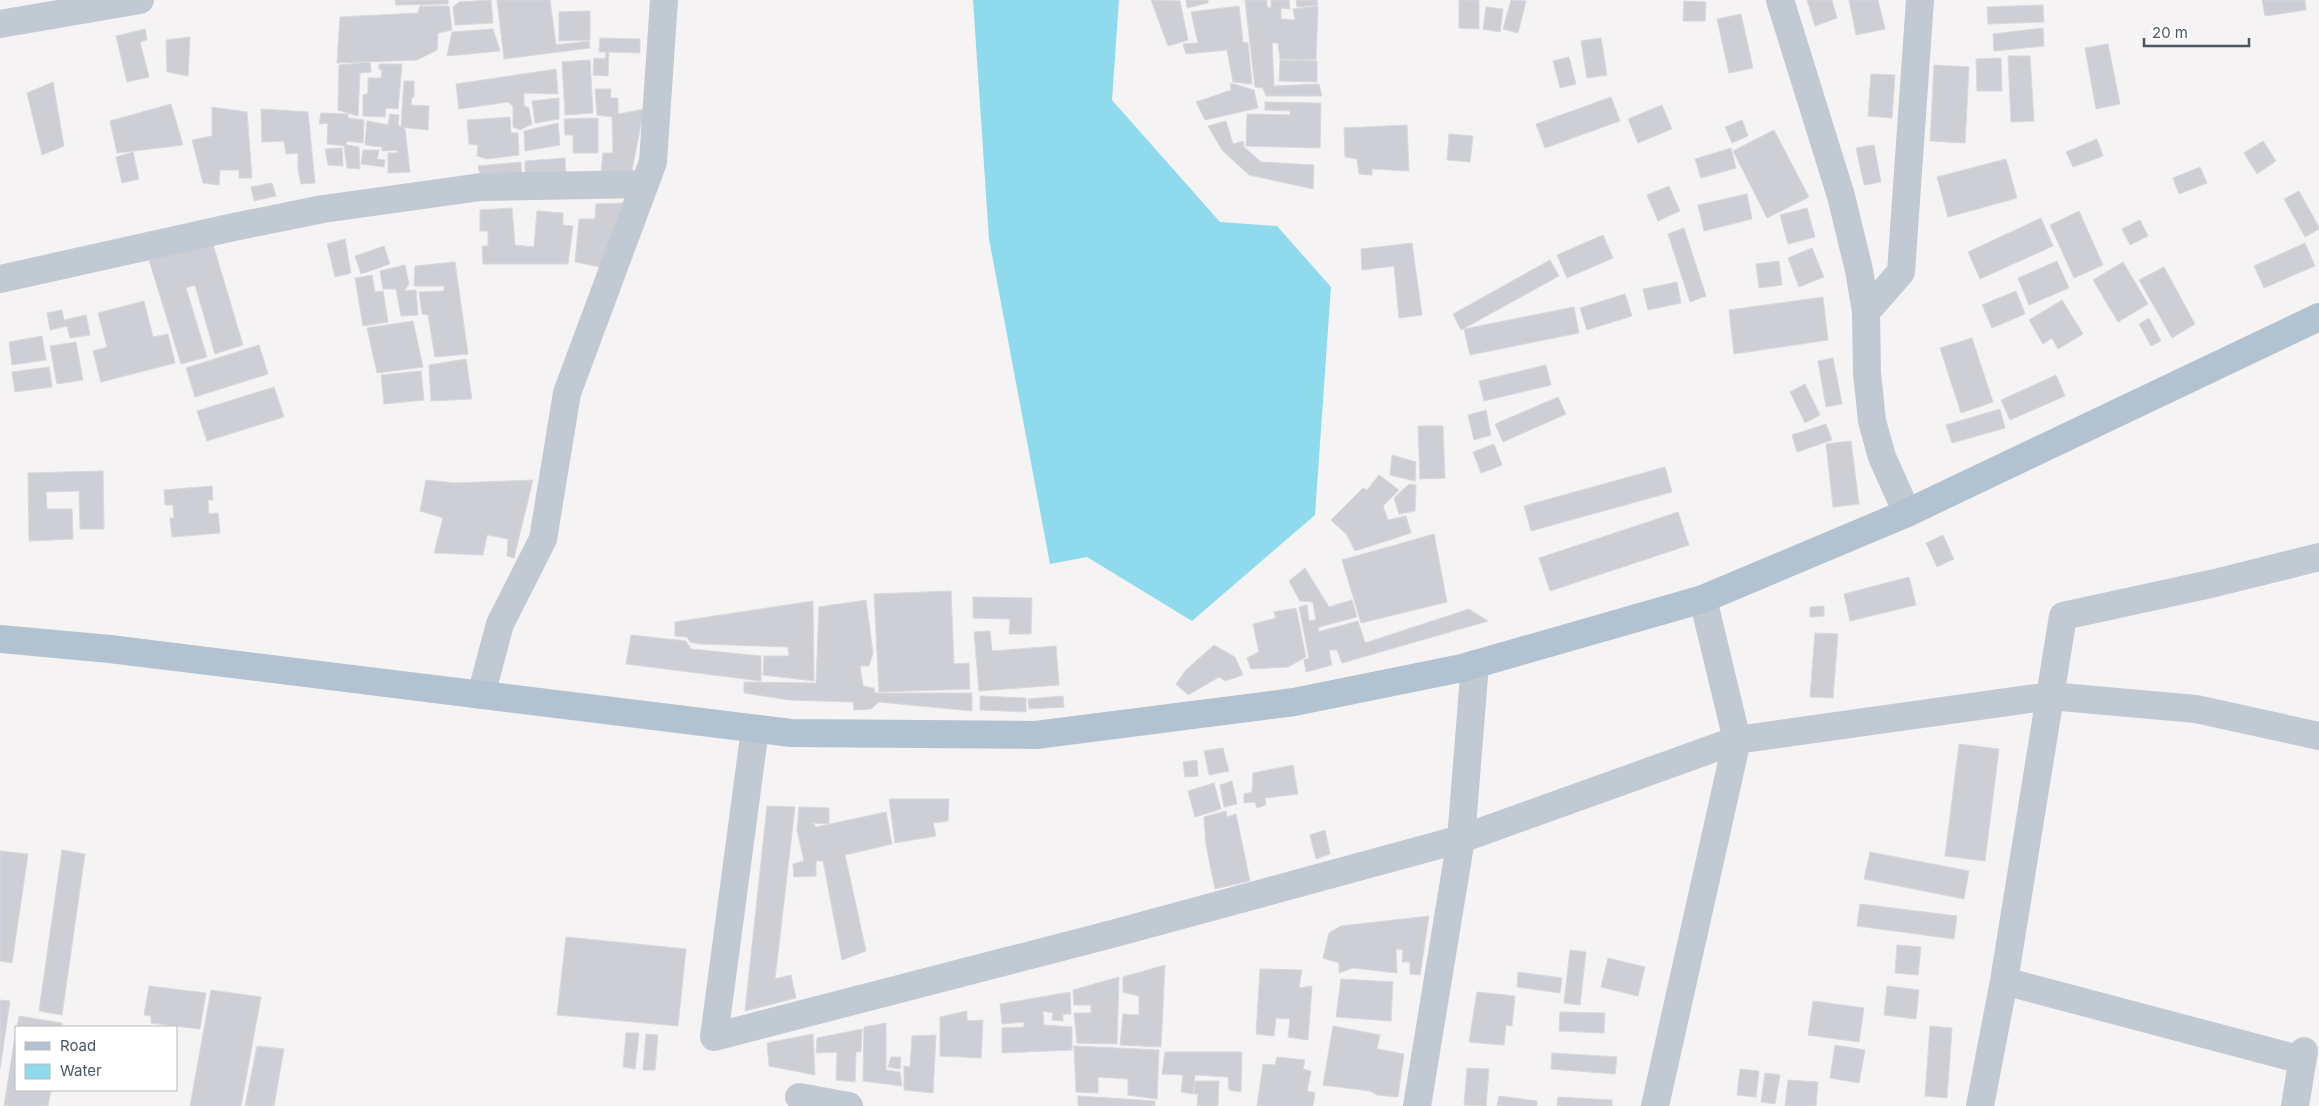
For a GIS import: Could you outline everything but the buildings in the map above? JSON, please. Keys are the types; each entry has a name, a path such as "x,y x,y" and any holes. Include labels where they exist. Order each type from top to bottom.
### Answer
{"main road":[{"path":"0,638 110,649 791,733 1036,735 1294,702 1475,664 1703,599 1908,513 2319,317"}],"street":[{"path":"0,24 140,0"},
{"path":"481,695 500,624 543,539 567,393 653,162 664,0"},
{"path":"1780,0 1841,196 1859,270 1866,312 1867,373 1872,421 1882,456 1908,513"},
{"path":"1866,312 1900,272 1920,0"},
{"path":"0,279 323,209 481,187 645,184"},
{"path":"1980,1106 2004,981 2063,616 2215,583 2319,557"},
{"path":"1655,1106 1737,740 1703,599"},
{"path":"1417,1106 1461,839 1475,664"},
{"path":"755,729 714,1037 1112,934 1461,839 1737,740 2050,696 2196,709 2319,736"},
{"path":"2004,981 2308,1054"},
{"path":"2177,1010 2262,1047 2308,1054"},
{"path":"2295,1106 2308,1054"},
{"path":"799,1097 850,1106"}],"water":[{"path":"973,0 1119,0 1112,100 1220,222 1277,226 1331,287 1315,515 1192,621 1087,557 1050,564 989,239"}]}
